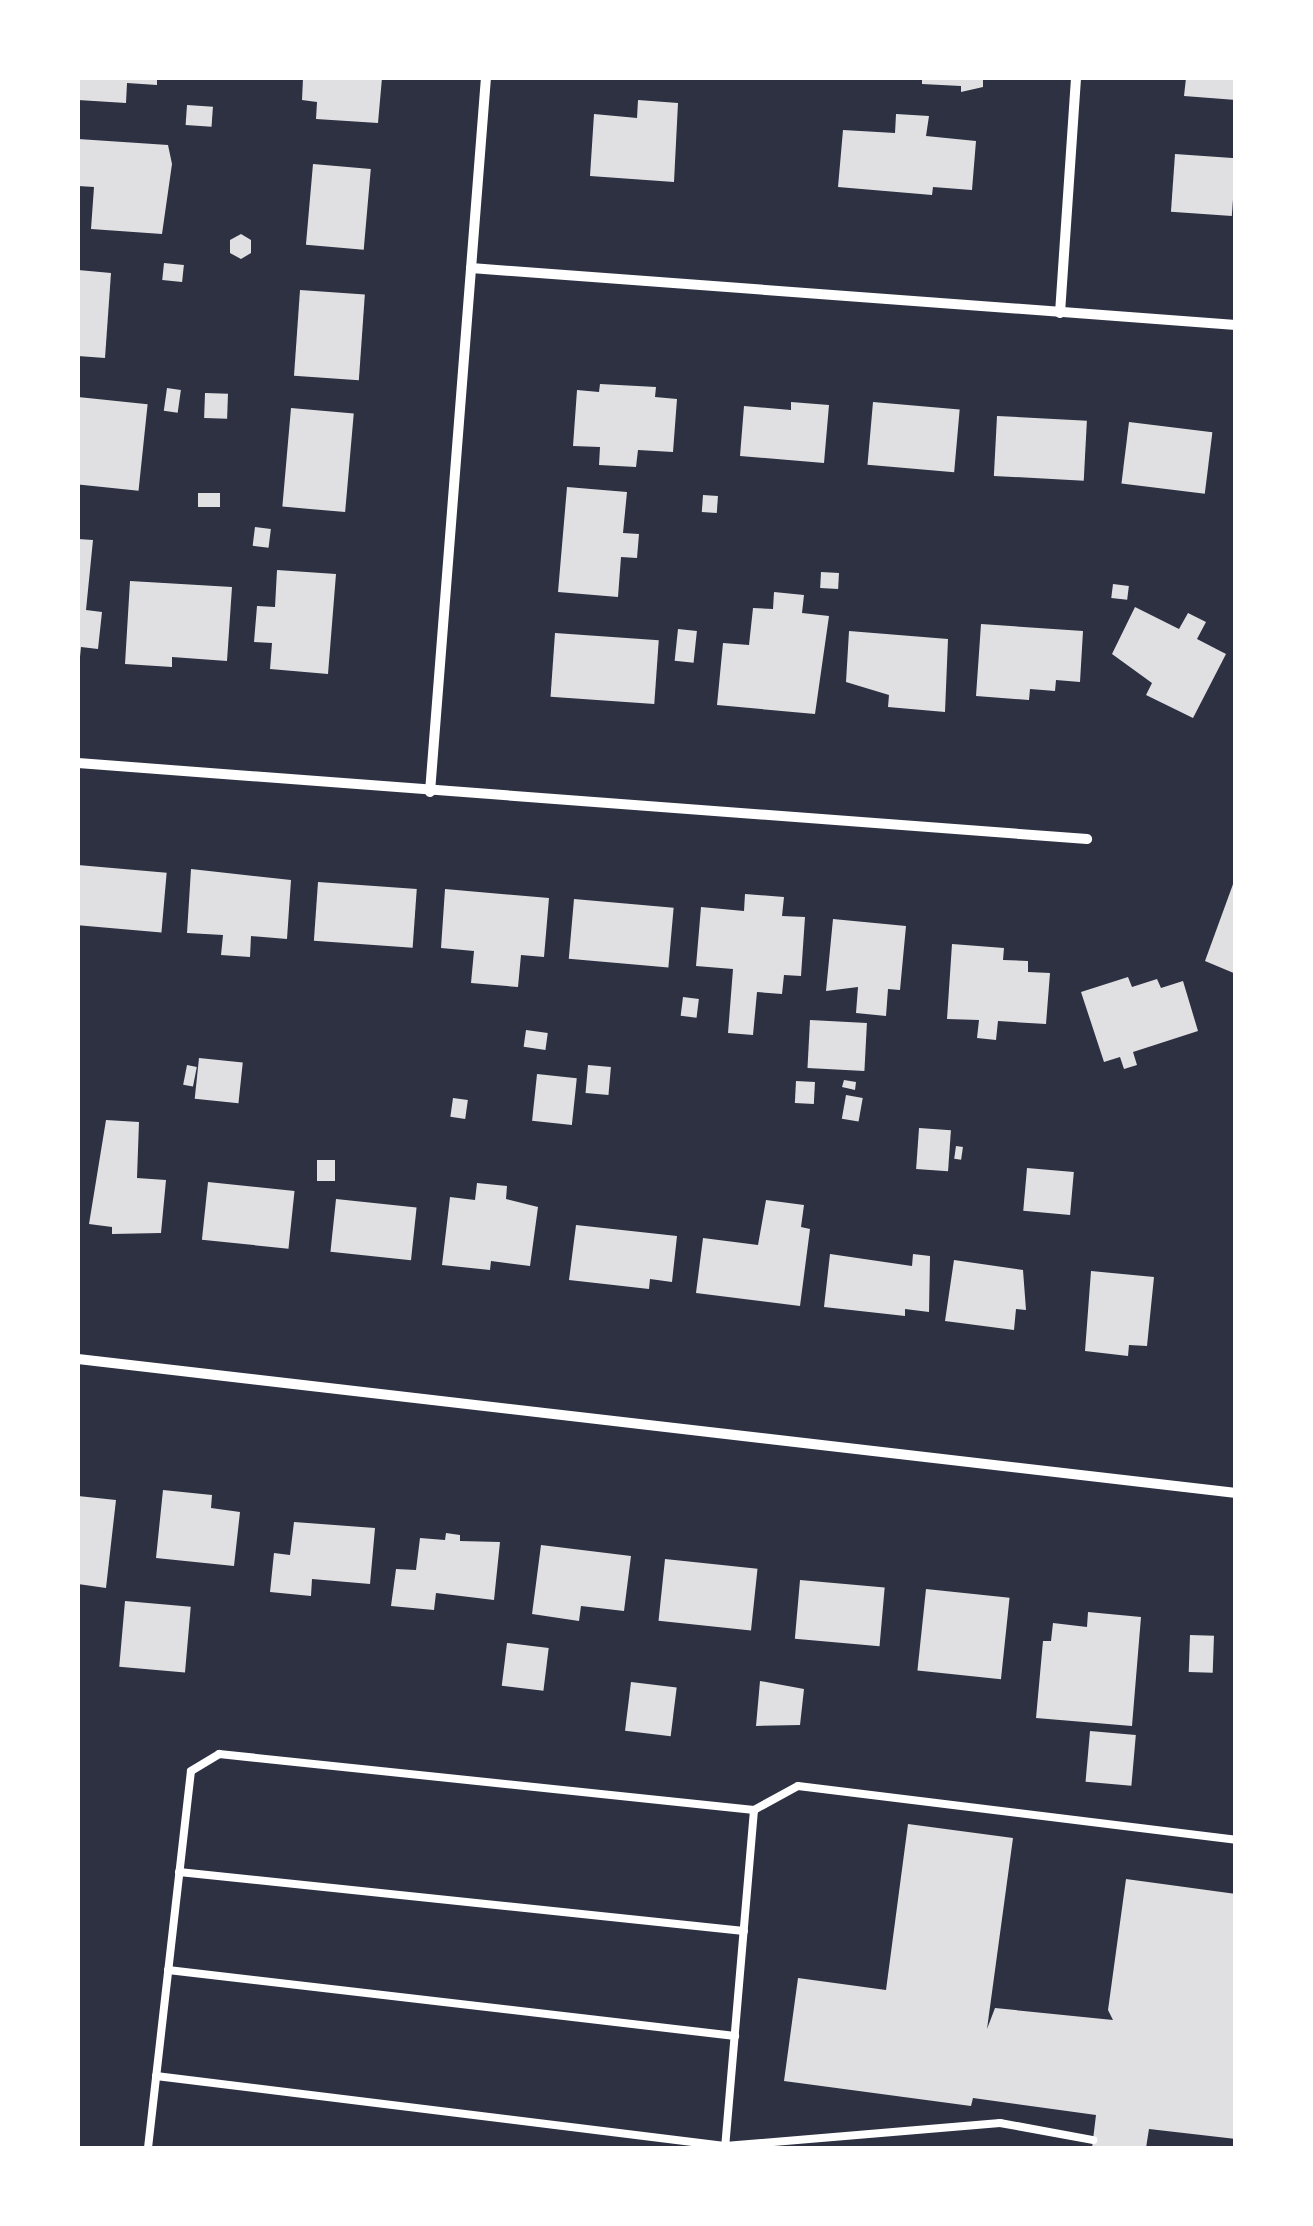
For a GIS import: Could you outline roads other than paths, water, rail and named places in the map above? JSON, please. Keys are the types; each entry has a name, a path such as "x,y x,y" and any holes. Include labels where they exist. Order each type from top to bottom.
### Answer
{"street":[{"path":"430,792 486,78"},
{"path":"1060,313 1076,78"},
{"path":"471,268 1236,325"},
{"path":"78,763 1087,839"},
{"path":"78,1360 1236,1492"}],"lane":[{"path":"148,2148 191,1771 219,1754 754,1810 798,1786 1236,1840"},
{"path":"725,2148 754,1810"},
{"path":"180,1872 744,1931"},
{"path":"168,1970 735,2036"},
{"path":"156,2076 725,2148 1000,2123 1093,2140"}]}
